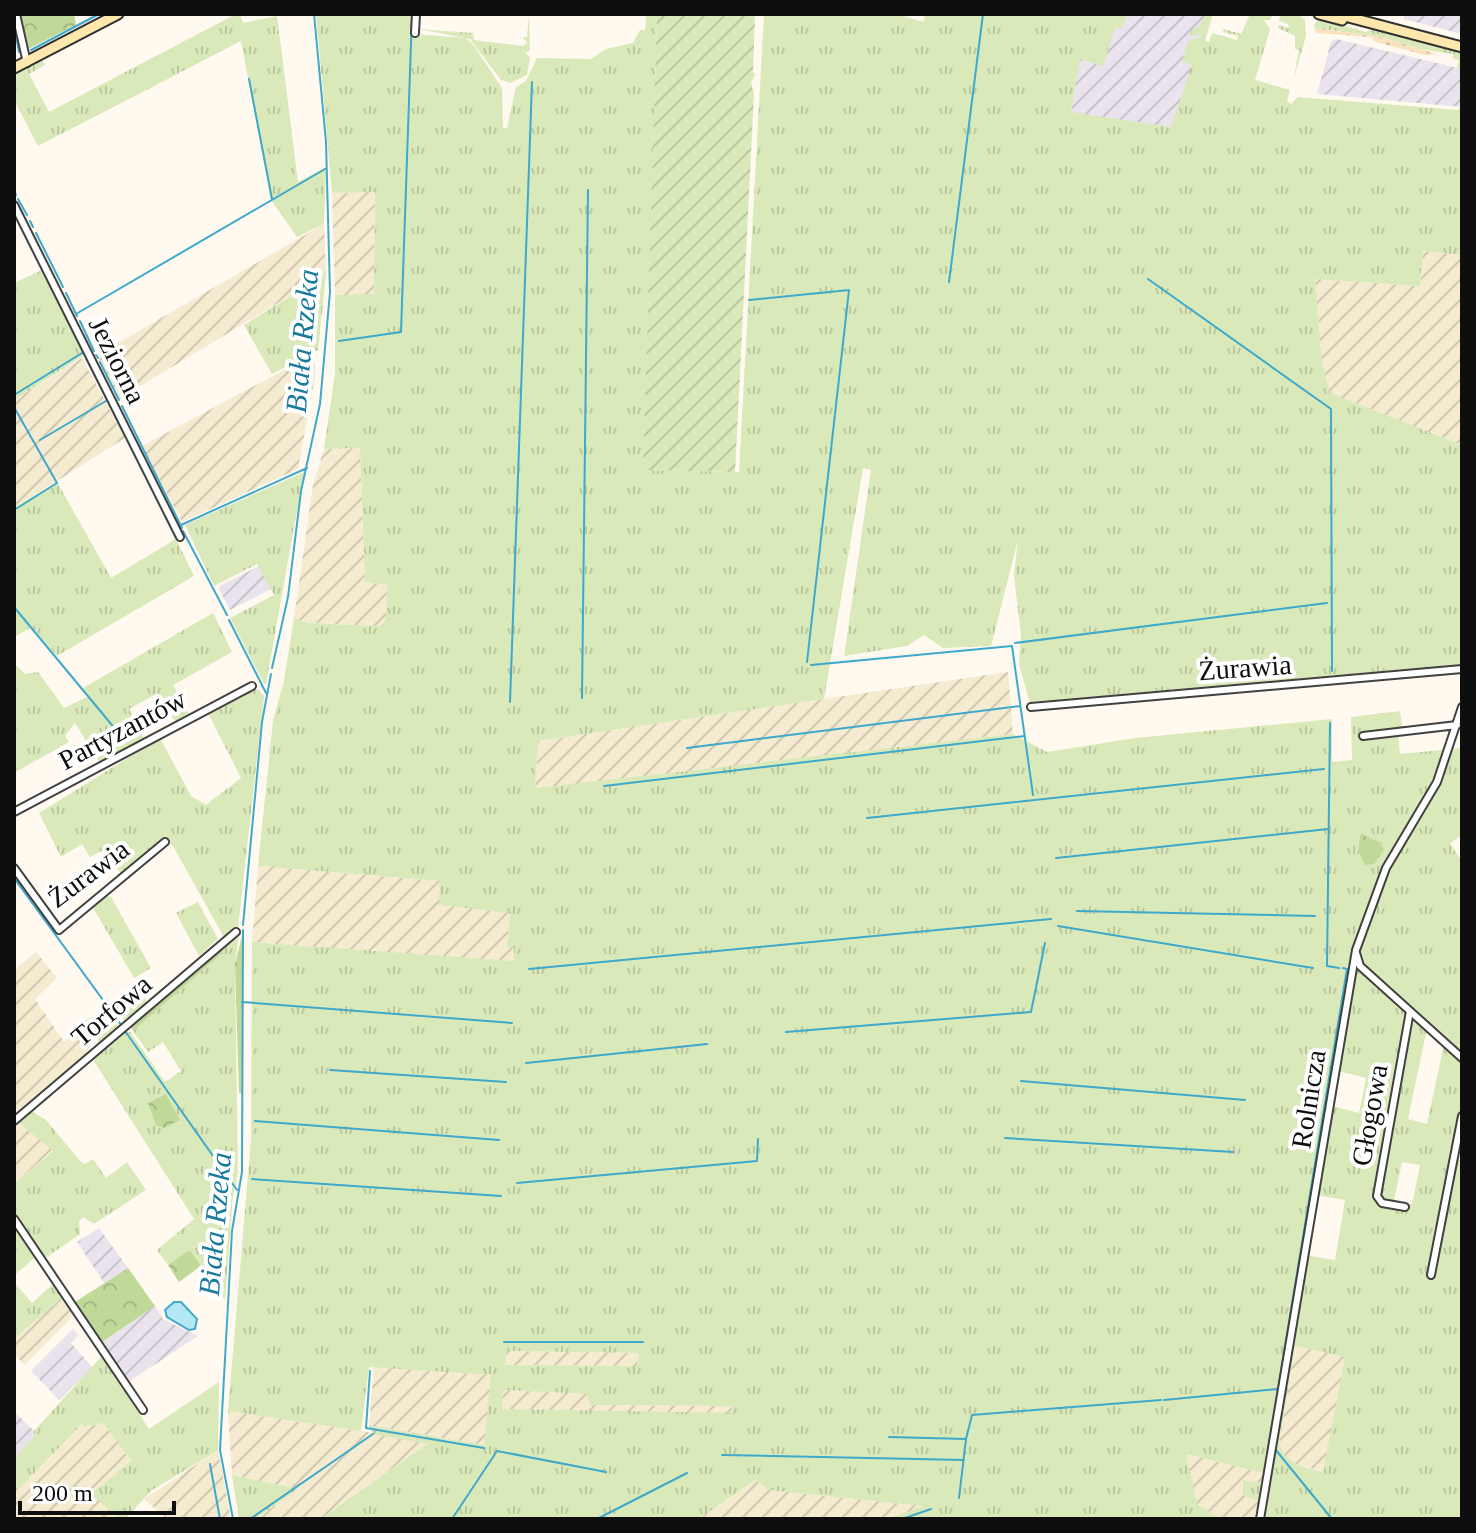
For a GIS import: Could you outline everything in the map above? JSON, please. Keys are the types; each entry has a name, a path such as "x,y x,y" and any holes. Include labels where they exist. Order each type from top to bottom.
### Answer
{"main road":[{"path":"14,68 118,14"},
{"path":"1319,14 1462,47"},
{"path":"1337,14 1361,22"}],"street":[{"path":"16,14 27,63"},
{"path":"415,33 416,14"},
{"name":"Jeziorna","path":"14,205 180,537"},
{"name":"Żurawia","path":"1031,707 1462,669"},
{"name":"Partyzantów","path":"14,812 252,686"},
{"name":"Rolnicza","path":"1260,1519 1356,950 1386,868 1437,782 1462,707"},
{"path":"1363,736 1457,725"},
{"path":"1452,740 1461,745"},
{"name":"Żurawia","path":"14,868 59,930 165,842"},
{"name":"Torfowa","path":"14,1121 236,932"},
{"path":"1356,950 1360,966 1462,1058"},
{"name":"Głogowa","path":"1405,1207 1382,1203 1377,1196 1410,1011"},
{"path":"1431,1275 1462,1116"},
{"path":"14,1219 143,1410"}],"shaded area":[{"path":"1086,14 1212,14 1178,132 1071,113"},
{"path":"1405,14 1462,14 1462,34 1404,19"},
{"path":"1336,39 1462,69 1462,107 1317,94 1331,42"},
{"path":"375,192 374,295 335,295 332,193"},
{"path":"324,224 326,274 119,399 97,355"},
{"path":"1423,251 1462,255 1462,445 1330,394 1322,363 1315,279 1420,286"},
{"path":"314,354 315,376 298,469 182,522 142,446"},
{"path":"82,358 125,438 14,508 14,400"},
{"path":"360,448 365,582 387,585 386,619 381,626 308,623 294,618 313,485 324,449"},
{"path":"259,566 271,589 230,610 218,587"},
{"path":"1008,672 1013,734 535,789 538,741"},
{"path":"258,866 440,881 510,913 507,946 514,948 514,962 252,942"},
{"path":"36,952 57,978 35,999 64,1042 83,1027 92,1043 84,1057 14,1116 14,970"},
{"path":"18,1122 53,1150 14,1184 14,1125"},
{"path":"99,1228 128,1268 104,1283 77,1242"},
{"path":"62,1298 72,1312 71,1318 25,1365 14,1354 14,1339"},
{"path":"155,1306 163,1319 198,1336 128,1382 102,1342"},
{"path":"73,1329 79,1335 71,1343 92,1367 59,1400 31,1371"},
{"path":"1295,1346 1345,1357 1324,1472 1284,1457 1279,1445"},
{"path":"506,1351 639,1353 637,1366 505,1365"},
{"path":"374,1367 492,1375 484,1445 369,1425"},
{"path":"503,1390 588,1394 591,1405 733,1406 732,1414 501,1409"},
{"path":"14,1411 34,1431 35,1437 14,1458"},
{"path":"228,1411 428,1443 320,1519 257,1519 297,1489 232,1475"},
{"path":"103,1423 131,1461 92,1494 120,1519 14,1519 14,1494 82,1424 86,1427"},
{"path":"218,1450 231,1519 167,1519 144,1499"},
{"path":"1185,1454 1265,1473 1263,1484 1244,1480 1259,1500 1255,1519 1221,1519 1197,1504"},
{"path":"755,1480 769,1490 925,1506 888,1519 699,1519"}],"green space":[{"path":"19,14 74,14 76,25 28,49"},
{"path":"240,14 243,23 277,16 298,182 326,167 324,224 297,237 271,200 241,41 38,146 14,100 14,74 42,60 45,65 29,74 49,112"},
{"path":"316,14 415,14 415,34 465,38 472,43 502,88 503,128 507,128 516,87 526,81 537,58 591,59 606,49 633,43 640,30 645,30 646,14 657,14 644,470 739,472 764,14 896,14 924,22 925,14 1128,14 1121,29 1115,28 1103,66 1080,59 1071,112 1171,127 1192,65 1182,61 1188,41 1201,37 1201,34 1189,37 1192,29 1200,27 1205,14 1213,14 1205,41 1209,42 1212,33 1237,40 1238,36 1223,32 1224,29 1241,34 1250,14 1273,14 1270,20 1264,20 1270,29 1255,80 1290,90 1287,102 1291,104 1298,97 1457,110 1462,107 1462,255 1423,251 1420,286 1315,279 1322,363 1330,393 1462,445 1462,667 1031,707 1019,664 1021,635 1014,575 1018,540 991,646 943,648 924,635 907,646 844,656 871,470 863,468 824,699 538,741 535,788 1013,734 1047,752 1135,738 1332,719 1332,762 1352,760 1351,717 1400,711 1403,734 1398,735 1400,754 1462,748 1462,835 1450,843 1462,862 1462,1142 1455,1141 1452,1159 1462,1160 1462,1519 1255,1519 1259,1501 1243,1495 1243,1480 1263,1484 1264,1473 1186,1454 1197,1504 1221,1519 888,1519 923,1506 769,1490 755,1480 699,1519 320,1519 427,1444 373,1434 369,1425 484,1445 491,1375 369,1367 361,1431 228,1411 251,1140 252,942 514,961 514,948 507,947 510,913 439,905 440,881 258,866 273,720 284,681 294,618 308,623 380,626 386,619 387,585 365,582 360,448 324,449 335,373 335,295 374,294 375,192 332,193","holes":["1428,1024 1445,1039 1427,1124 1408,1119","1334,1070 1366,1078 1359,1113 1328,1105","1402,1162 1420,1165 1412,1204 1394,1201","1310,1194 1345,1200 1335,1260 1299,1254","1295,1346 1345,1357 1323,1472 1297,1464 1279,1445","507,1351 638,1353 637,1366 505,1365","503,1390 587,1394 590,1405 732,1406 732,1413 502,1409"]},
{"path":"529,14 530,50 526,53 530,58 527,75 510,83 501,80 470,39 419,29 473,33 474,40 523,46 527,43 523,37 527,37"},
{"path":"657,14 755,14 753,73 756,74 751,82 754,94 735,472 643,470"},
{"path":"1280,14 1299,15 1305,20 1306,36 1293,81 1299,50 1295,49 1295,36 1278,28 1278,25 1289,28 1288,24 1279,21"},
{"path":"1322,19 1366,32 1375,28 1462,49 1462,69 1457,68 1459,60 1453,59 1453,54 1420,49 1380,37 1314,30 1315,23"},
{"path":"42,270 86,354 14,400 14,283"},
{"path":"326,274 318,350 272,374 244,325"},
{"path":"304,472 264,684 230,618 274,595 257,564 214,586 185,525"},
{"path":"57,482 111,578 176,539 194,576 57,656 32,627 14,637 14,508"},
{"path":"213,613 232,652 173,685 189,714 175,721 158,693 129,709 144,738 100,763 75,723 65,736 69,742 14,773 14,663 25,674 38,672 64,708 89,696 83,688"},
{"path":"252,690 259,690 264,696 238,928 225,939 173,846 163,838 121,874 105,849 90,857 82,844 61,857 39,813 160,738 191,796 206,805 241,778 208,713"},
{"path":"1361,834 1381,843 1384,850 1374,864 1365,865 1361,858"},
{"path":"105,895 111,897 151,968 134,978 92,906"},
{"path":"198,902 218,939 199,956 176,913"},
{"path":"243,932 242,1093 239,1093 235,964"},
{"path":"239,934 235,964 238,1173 233,1196 225,1300 190,1251 168,1265 157,1250 194,1219 92,1058 123,1031 130,1032 165,1082 181,1071 163,1042 148,1052 133,1031 219,956 227,943"},
{"path":"227,943 219,956 133,1031 130,1025"},
{"path":"139,988 148,1004 123,1020 113,1003"},
{"path":"106,1009 120,1028 100,1043 84,1021"},
{"path":"166,1094 180,1120 164,1128 156,1125 148,1103"},
{"path":"31,1111 46,1120 80,1161 85,1164 93,1159 106,1178 127,1162 146,1190 94,1224 83,1217 79,1221 80,1234 47,1257 42,1255 14,1215 14,1184 53,1151 18,1122"},
{"path":"14,1226 35,1257 14,1276"},
{"path":"190,1250 201,1266 179,1282 168,1265"},
{"path":"128,1268 155,1306 102,1342 75,1302"},
{"path":"14,1282 32,1303 53,1284 62,1298 14,1339"},
{"path":"102,1356 149,1429 219,1382 218,1450 151,1491 125,1519 120,1519 91,1494 131,1461 103,1423 85,1427 82,1424 14,1494 14,1458 34,1437 34,1431"},
{"path":"232,1475 298,1489 256,1519 239,1519"}],"sand":[{"path":"1315,28 1380,37 1437,54 1425,55 1376,42 1371,37 1316,33"}],"water":[{"path":"174,1302 181,1302 197,1319 195,1329 189,1330 167,1317 165,1310"}],"waterway":[{"path":"31,50 99,14"},
{"name":"Biała Rzeka","path":"272,668 288,597 301,491 320,404 330,292 326,142 314,14"},
{"path":"339,341 401,332 412,14"},
{"path":"949,282 983,14"},
{"path":"15,30 19,52"},
{"path":"249,79 272,199"},
{"path":"510,702 532,82"},
{"path":"76,314 325,169"},
{"path":"14,190 16,195"},
{"path":"582,698 588,190"},
{"path":"18,199 27,215"},
{"path":"30,221 33,227"},
{"path":"36,233 63,287"},
{"path":"47,278 84,354"},
{"path":"1148,279 1331,409 1332,671"},
{"path":"749,300 849,290 807,662"},
{"path":"66,293 77,316"},
{"path":"80,321 94,351"},
{"path":"14,395 82,353"},
{"path":"86,358 145,475"},
{"path":"100,362 119,400"},
{"path":"40,440 106,401"},
{"path":"122,406 182,528"},
{"path":"14,407 57,483 14,510"},
{"path":"181,525 307,468"},
{"path":"147,479 177,539"},
{"path":"183,531 227,615"},
{"path":"1015,643 1327,603"},
{"path":"14,607 126,742"},
{"path":"229,620 266,693"},
{"path":"811,665 1012,646 1033,795"},
{"name":"Biała Rzeka","path":"243,925 262,722 271,674"},
{"path":"687,748 1020,706"},
{"path":"1330,723 1327,966 1339,968"},
{"path":"604,786 1025,736"},
{"path":"867,818 1324,769"},
{"path":"1056,858 1328,829"},
{"path":"14,878 122,1026"},
{"path":"1077,911 1315,916"},
{"path":"529,969 1051,919"},
{"path":"1058,926 1313,968"},
{"name":"Biała Rzeka","path":"233,1519 220,1450 232,1231 242,1172 243,930"},
{"path":"786,1032 1031,1012 1045,943"},
{"path":"1269,1444 1347,969 1343,968"},
{"path":"242,1002 512,1023"},
{"path":"125,1031 237,1190"},
{"path":"526,1063 707,1044"},
{"path":"330,1070 506,1082"},
{"path":"1021,1081 1245,1100"},
{"path":"255,1121 499,1140"},
{"path":"1005,1138 1233,1152"},
{"path":"517,1183 757,1161 758,1139"},
{"path":"252,1179 501,1196"},
{"path":"504,1342 643,1342"},
{"path":"370,1371 366,1428 484,1448"},
{"path":"1164,1400 1277,1389"},
{"path":"966,1439 972,1415 1161,1400"},
{"path":"250,1519 373,1434"},
{"path":"889,1437 966,1439 959,1498"},
{"path":"1275,1449 1332,1519"},
{"path":"452,1519 497,1451 606,1472"},
{"path":"722,1455 964,1460"},
{"path":"210,1464 220,1519"},
{"path":"597,1519 687,1473"},
{"path":"902,1519 931,1509"}]}
